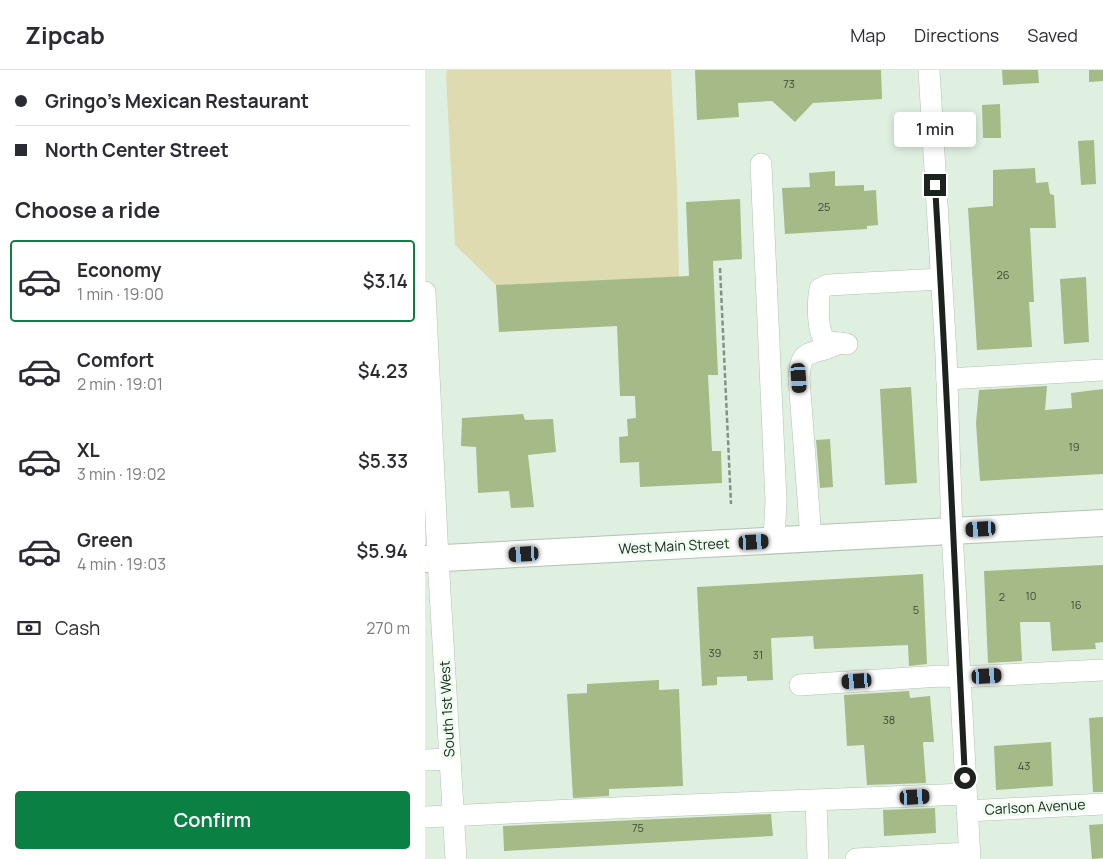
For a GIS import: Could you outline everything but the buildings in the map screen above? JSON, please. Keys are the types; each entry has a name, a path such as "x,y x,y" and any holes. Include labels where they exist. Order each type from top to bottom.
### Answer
{"main road":[{"name":"West Main Street","path":"431,559 1103,523"}],"street":[{"path":"855,859 969,856 952,531 947,379 929,70"},
{"path":"761,164 776,501 774,540"},
{"path":"811,538 799,378 800,366 804,356 810,352 845,344 827,341 822,338 818,297 820,289 829,285 941,279"},
{"name":"South 1st West","path":"425,292 431,559 450,759 456,859"},
{"path":"947,379 1103,370"},
{"path":"799,685 941,676 960,677 1103,670"},
{"path":"425,760 450,759"},
{"path":"816,801 819,859"},
{"name":"Carlson Avenue","path":"425,817 758,802 1103,804"}],"path":[{"path":"720,268 731,504"}],"shaded area":[{"path":"447,70 671,70 679,277 496,285 455,245"}],"route":[{"path":"935,185 946,354 952,531 965,778"}]}
